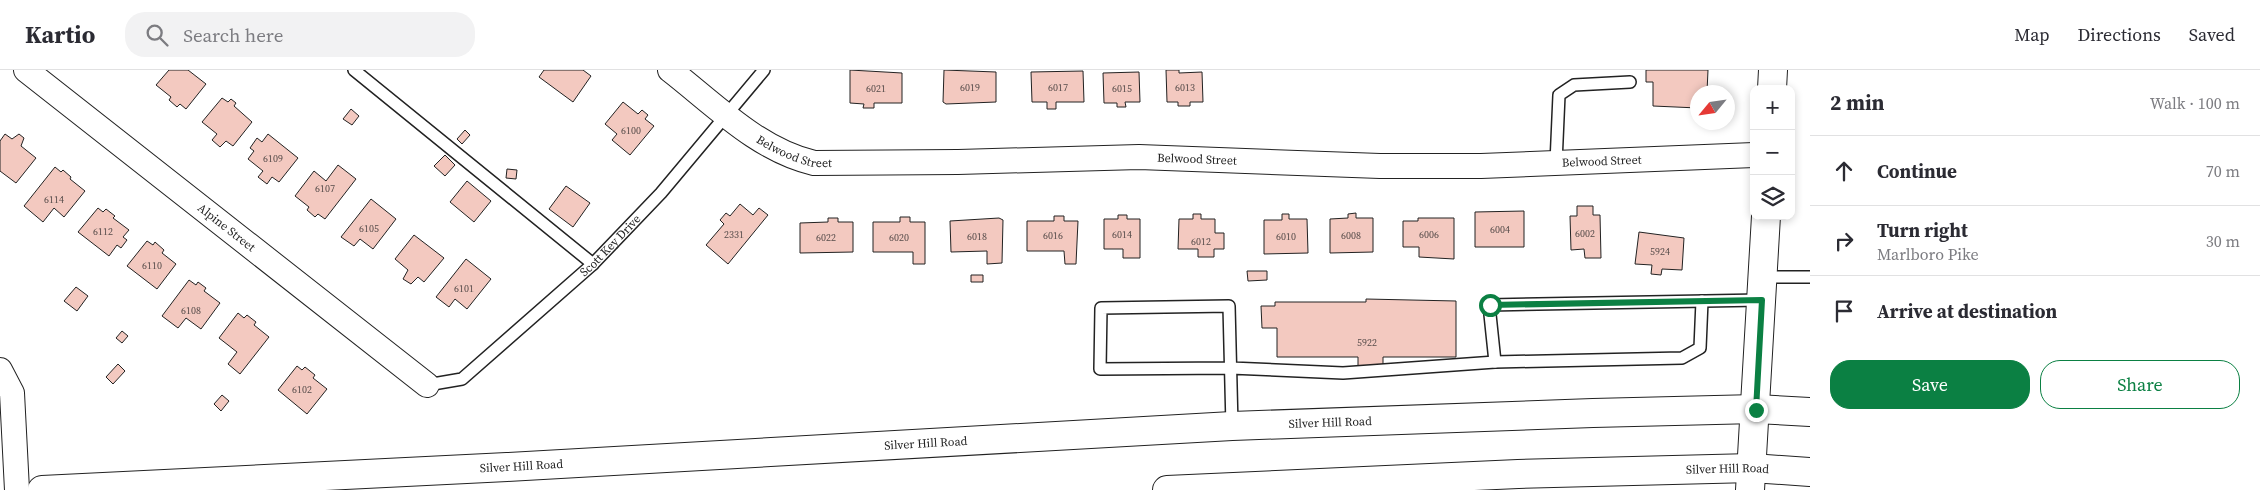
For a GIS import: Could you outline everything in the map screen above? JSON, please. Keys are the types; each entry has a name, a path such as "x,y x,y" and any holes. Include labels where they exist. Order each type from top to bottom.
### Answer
{"main road":[{"path":"1772,85 1773,70"},
{"path":"1751,479 1766,220"},
{"name":"Silver Hill Road","path":"42,490 507,467 1232,426 1593,413 1756,410 1810,412"},
{"name":"Silver Hill Road","path":"1167,490 1518,474 1751,479 1810,472"}],"street":[{"name":"Alpine Street","path":"26,70 428,385"},
{"name":"Belwood Street","path":"670,70 728,116 774,149 793,158 814,163 958,162 1139,157 1380,166 1556,163 1750,154"},
{"path":"0,370 12,393 16,490"}],"lane":[{"path":"354,70 593,264"},
{"name":"Scott Key Drive","path":"428,385 462,379 593,264 661,193 728,116 764,70"},
{"path":"1556,163 1560,95 1574,84 1630,82"},
{"path":"1495,362 1490,305 1702,301 1810,277"},
{"path":"1232,426 1230,368 1229,306 1101,308 1100,369 1230,368 1343,374 1495,362 1682,358 1700,348 1702,301"}],"building":[{"path":"169,70 188,70 206,84 186,109 180,104 177,107 169,100 171,97 156,85"},
{"path":"544,70 583,70 591,76 573,102 539,77"},
{"path":"850,70 902,73 902,103 874,103 874,108 863,108 864,104 850,103"},
{"path":"944,70 996,72 996,102 946,104 943,102"},
{"path":"1166,70 1179,70 1179,73 1202,72 1203,102 1190,102 1190,106 1178,106 1178,102 1167,102"},
{"path":"1646,70 1708,70 1707,85 1690,85 1690,108 1653,106 1653,82 1646,82"},
{"path":"1083,71 1084,102 1056,102 1056,109 1047,109 1047,102 1032,102 1031,72"},
{"path":"1139,72 1140,102 1125,102 1126,107 1117,107 1117,103 1104,103 1103,73"},
{"path":"222,98 228,102 231,99 236,103 234,106 252,122 233,146 226,141 220,147 212,140 217,134 202,122"},
{"path":"623,102 638,114 642,110 648,115 645,119 654,126 630,155 612,140 617,134 605,124"},
{"path":"351,109 359,116 352,125 343,119"},
{"path":"465,130 470,135 462,144 457,139"},
{"path":"5,134 12,139 19,134 24,138 21,146 36,158 16,183 0,171 0,141"},
{"path":"268,134 298,158 279,182 272,177 267,184 258,177 263,171 248,159 254,151 250,148 257,138 262,142"},
{"path":"445,155 455,165 445,176 434,166"},
{"path":"338,165 356,179 325,219 318,214 315,217 307,210 309,207 295,196 314,171 326,181"},
{"path":"55,167 61,172 63,170 71,177 70,179 85,191 64,217 54,208 43,222 24,206"},
{"path":"507,169 517,170 516,179 506,178"},
{"path":"467,181 491,201 474,222 450,202"},
{"path":"566,186 590,203 573,227 549,209"},
{"path":"371,199 396,219 373,249 360,239 354,246 341,237"},
{"path":"740,204 753,215 759,208 768,215 728,264 706,245 724,224 720,220 726,213 730,216"},
{"path":"1577,206 1593,206 1593,215 1600,215 1601,258 1585,258 1584,249 1571,250 1570,216 1577,216"},
{"path":"98,208 103,212 106,209 115,216 113,218 129,230 123,237 127,240 121,248 117,245 109,256 78,232"},
{"path":"1524,211 1524,247 1475,247 1475,212"},
{"path":"1356,213 1356,218 1373,218 1373,252 1330,253 1330,219 1348,218 1348,214"},
{"path":"1193,214 1201,214 1201,219 1215,219 1215,233 1224,233 1224,249 1214,249 1214,257 1198,257 1198,249 1178,249 1179,219 1193,219"},
{"path":"1282,214 1289,214 1289,219 1307,219 1308,253 1264,254 1264,220 1282,220"},
{"path":"1118,215 1127,215 1127,219 1140,219 1140,258 1123,258 1123,249 1104,249 1104,219 1118,219"},
{"path":"1054,216 1064,216 1064,221 1078,221 1076,264 1065,264 1064,251 1027,251 1027,221 1054,221"},
{"path":"900,217 910,217 910,222 925,222 925,264 913,264 913,252 873,252 873,222 900,222"},
{"path":"828,218 838,218 838,222 853,222 853,252 800,253 800,223 828,222"},
{"path":"999,218 1003,220 1002,263 987,264 987,251 951,252 950,221"},
{"path":"1418,218 1454,218 1454,259 1419,257 1419,247 1403,247 1403,221 1418,221"},
{"path":"1639,232 1684,238 1682,270 1662,269 1661,275 1651,274 1652,265 1635,264"},
{"path":"414,235 444,258 424,282 418,277 411,284 403,279 408,270 395,259"},
{"path":"147,241 153,245 155,242 164,250 162,253 176,264 157,289 127,266"},
{"path":"466,259 491,279 467,309 455,299 449,307 436,297"},
{"path":"1247,271 1267,271 1267,280 1248,281"},
{"path":"971,275 983,275 983,282 971,282"},
{"path":"189,280 196,285 198,282 206,288 204,291 220,303 201,329 186,318 178,328 162,316"},
{"path":"76,287 88,296 77,311 64,301"},
{"path":"1366,299 1456,301 1456,357 1383,357 1383,367 1358,367 1358,357 1277,357 1277,328 1262,328 1261,306 1275,306 1275,302 1366,302"},
{"path":"238,313 244,318 247,315 256,322 254,325 269,337 240,374 228,364 237,352 219,338"},
{"path":"122,331 128,336 122,343 116,338"},
{"path":"118,364 125,371 113,384 106,377"},
{"path":"297,366 302,370 305,367 315,375 313,378 327,389 307,414 278,390"},
{"path":"222,395 229,401 221,411 214,404"}],"route":[{"path":"1490,305 1762,300 1756,410"}]}
